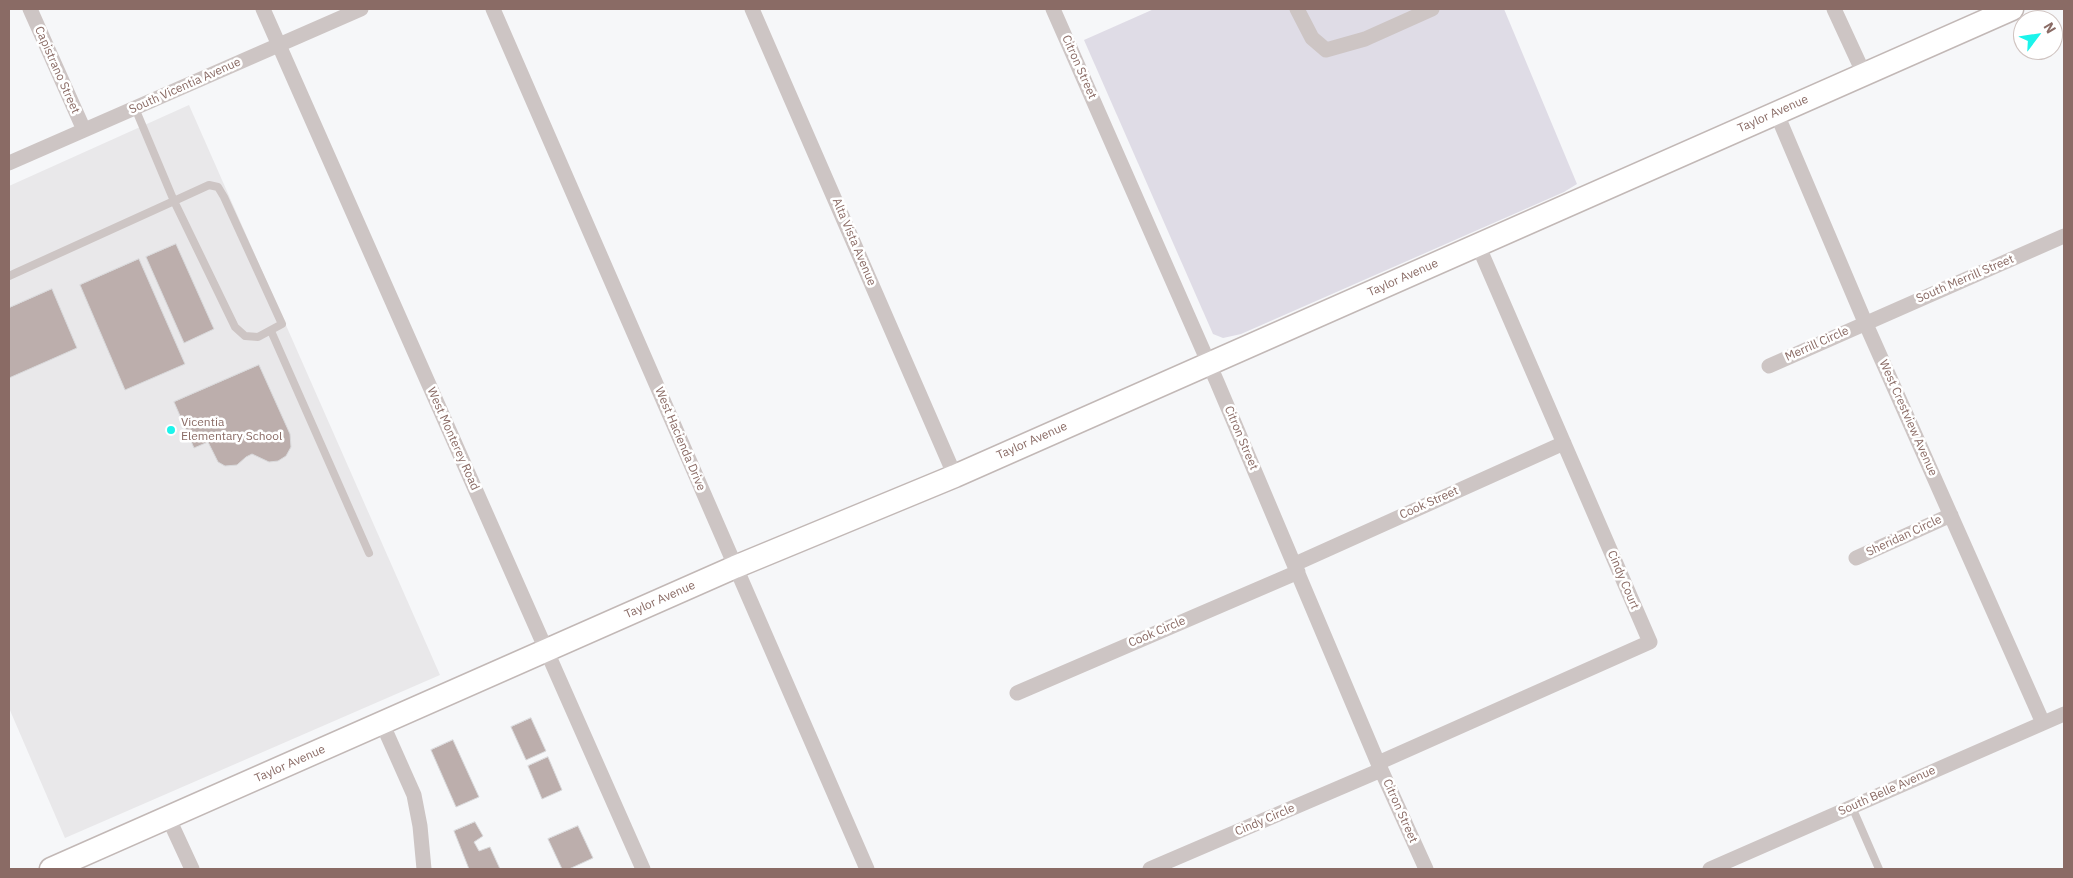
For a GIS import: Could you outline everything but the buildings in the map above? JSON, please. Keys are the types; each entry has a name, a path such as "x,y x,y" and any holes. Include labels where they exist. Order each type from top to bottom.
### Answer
{"street":[{"name":"Capistrano Street","path":"30,9 84,130"},
{"name":"West Monterey Road","path":"263,9 643,869"},
{"name":"South Vicentia Avenue","path":"9,164 361,9"},
{"name":"West Hacienda Drive","path":"493,9 867,869"},
{"name":"Alta Vista Avenue","path":"752,9 955,476"},
{"name":"Citron Street","path":"1053,9 1209,364 1380,767 1426,869"},
{"path":"1296,9 1312,38 1326,50 1365,39 1432,9"},
{"path":"1834,9 1864,74"},
{"name":"Taylor Avenue","path":"51,869 736,567 955,476 2012,9"},
{"name":"West Crestview Avenue","path":"1776,112 1865,322 2043,723"},
{"name":"South Merrill Street","path":"1865,322 2064,236"},
{"name":"Cindy Court","path":"1380,767 1650,642 1478,245"},
{"name":"Merrill Circle","path":"1769,366 1865,322"},
{"name":"Cook Street","path":"1296,568 1564,443"},
{"name":"Sheridan Circle","path":"1856,558 1951,515"},
{"name":"Cook Circle","path":"1017,693 1296,568"},
{"name":"South Belle Avenue","path":"1710,869 1725,866 1852,807 2064,714"},
{"path":"382,723 414,795 420,826 424,869"},
{"name":"Cindy Circle","path":"1150,869 1380,767"},
{"path":"168,818 192,869"}],"lane":[{"path":"9,276 174,201 209,185 218,187 224,197 282,324 258,337 245,336 235,327 174,201 135,108"},
{"path":"270,331 369,553"},
{"path":"1852,807 1879,869"}],"shaded area":[{"path":"1154,9 1504,9 1577,184 1564,192 1241,334 1223,338 1213,334 1084,40"},
{"name":"Vicentia Elementary School","path":"189,105 440,675 65,838 9,708 9,186"}],"place":[{"name":"Vicentia Elementary School","path":"171,430"}]}
